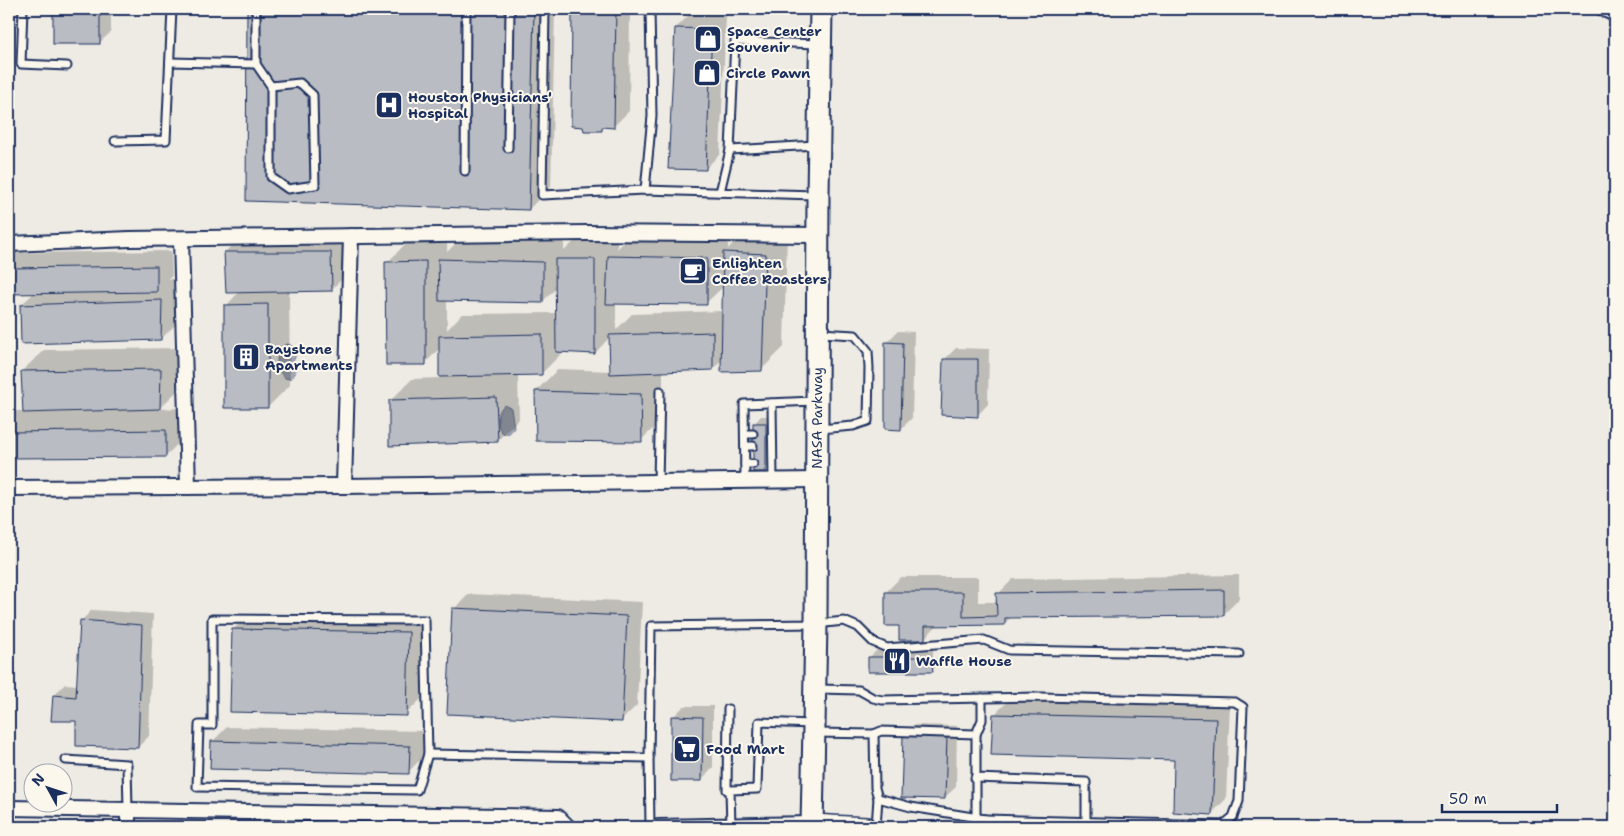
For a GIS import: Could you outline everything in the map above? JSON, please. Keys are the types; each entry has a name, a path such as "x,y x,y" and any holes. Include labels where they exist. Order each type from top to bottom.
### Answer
{"main road":[{"name":"NASA Parkway","path":"812,826 816,624 818,145 821,9"}],"street":[{"path":"1604,9 1615,14"},
{"path":"9,244 180,239 587,233 818,236"},
{"path":"344,486 351,236"},
{"path":"180,239 188,487"},
{"path":"9,488 817,480"},
{"path":"9,808 558,817 568,827"},
{"path":"128,810 128,827"},
{"path":"658,827 866,827"}],"lane":[{"path":"23,9 21,64 67,66"},
{"path":"115,141 166,140 172,9"},
{"path":"256,9 256,64 271,86 271,177 288,189 315,185 313,96 300,83 271,86"},
{"path":"465,171 466,9"},
{"path":"508,148 510,9"},
{"path":"545,9 542,195 645,190 818,195"},
{"path":"645,190 652,116 650,9"},
{"path":"720,192 730,150 735,41 820,44"},
{"path":"170,62 256,64"},
{"path":"730,150 818,145"},
{"path":"817,333 855,335 868,351 869,368 868,421 853,426 817,429"},
{"path":"658,482 660,391"},
{"path":"745,481 749,464 749,446 744,434 744,404 817,401"},
{"path":"772,403 770,464 773,481"},
{"path":"744,434 753,434"},
{"path":"212,619 425,620 428,754 417,790 197,787 200,725 212,725 212,619"},
{"path":"650,827 651,626 844,622 858,627 873,642 887,648 984,640 1009,650 1239,654"},
{"path":"815,689 859,690 873,698 882,700 1080,698 1226,701 1236,702 1244,708 1239,801 1232,817 1222,825 985,819 911,808 878,798"},
{"path":"976,818 976,734 982,720 982,698"},
{"path":"728,709 728,790 730,790 731,826"},
{"path":"730,790 757,789 759,722 874,734 881,731 976,734"},
{"path":"874,734 875,788 878,798 876,827"},
{"path":"428,754 649,758"},
{"path":"66,760 127,764 128,810"},
{"path":"975,778 1086,782 1086,822"},
{"path":"983,827 985,819"}],"path":[{"path":"9,300 9,365"}],"shaded area":[{"path":"288,344 296,350 292,364 296,370 290,379 285,378 279,370 277,359 280,349"},
{"path":"505,405 511,408 514,428 505,434 501,432 498,421 501,409"}],"building":[{"path":"53,9 100,9 100,44 53,44"},
{"name":"Houston Physicians' Hospital","path":"247,9 534,9 529,210 246,201"},
{"path":"572,9 616,9 614,128 602,127 602,131 584,131 583,127 571,126"},
{"path":"675,28 712,29 706,170 668,169"},
{"path":"224,252 331,252 332,291 226,293"},
{"path":"723,252 766,254 762,371 721,372"},
{"path":"608,256 707,258 707,305 606,304"},
{"path":"438,259 543,262 543,303 439,301"},
{"path":"555,259 595,259 595,354 556,352"},
{"path":"426,261 426,365 386,365 385,262"},
{"path":"157,266 157,292 9,294 9,268"},
{"path":"162,300 161,340 21,344 20,305"},
{"name":"Baystone Apartments","path":"268,304 268,408 224,408 224,305"},
{"path":"713,332 713,370 610,374 609,335"},
{"path":"542,334 542,375 439,377 439,336"},
{"path":"885,342 903,343 901,430 885,429"},
{"path":"943,359 978,359 978,417 941,415"},
{"path":"161,369 160,409 23,413 21,371"},
{"path":"535,391 641,394 642,442 536,441"},
{"path":"496,397 498,442 389,446 389,400"},
{"path":"753,423 766,423 766,472 753,472"},
{"path":"166,430 166,457 9,458 9,432"},
{"path":"1224,590 1224,616 1005,618 1005,625 925,626 925,640 899,640 899,626 885,626 885,592 963,592 963,617 997,616 996,593"},
{"path":"452,608 627,616 622,722 447,714"},
{"path":"80,620 142,625 138,748 76,746 76,721 51,721 53,695 76,697"},
{"path":"232,629 409,632 407,716 230,712"},
{"name":"Waffle House","path":"868,657 926,657 926,665 932,665 933,672 868,672"},
{"path":"993,714 1216,719 1212,815 1173,812 1174,760 991,755"},
{"name":"Food Mart","path":"671,716 703,717 702,781 671,781"},
{"path":"903,736 947,737 945,799 901,798"},
{"path":"211,741 410,746 409,774 210,769"}],"place":[{"name":"Space Center Souvenir","path":"708,39"},
{"name":"Circle Pawn","path":"707,73"},
{"name":"Houston Physicians' Hospital","path":"389,105"},
{"name":"Enlighten Coffee Roasters","path":"693,271"},
{"name":"Baystone Apartments","path":"246,357"},
{"name":"Waffle House","path":"897,661"},
{"name":"Food Mart","path":"687,749"}]}
